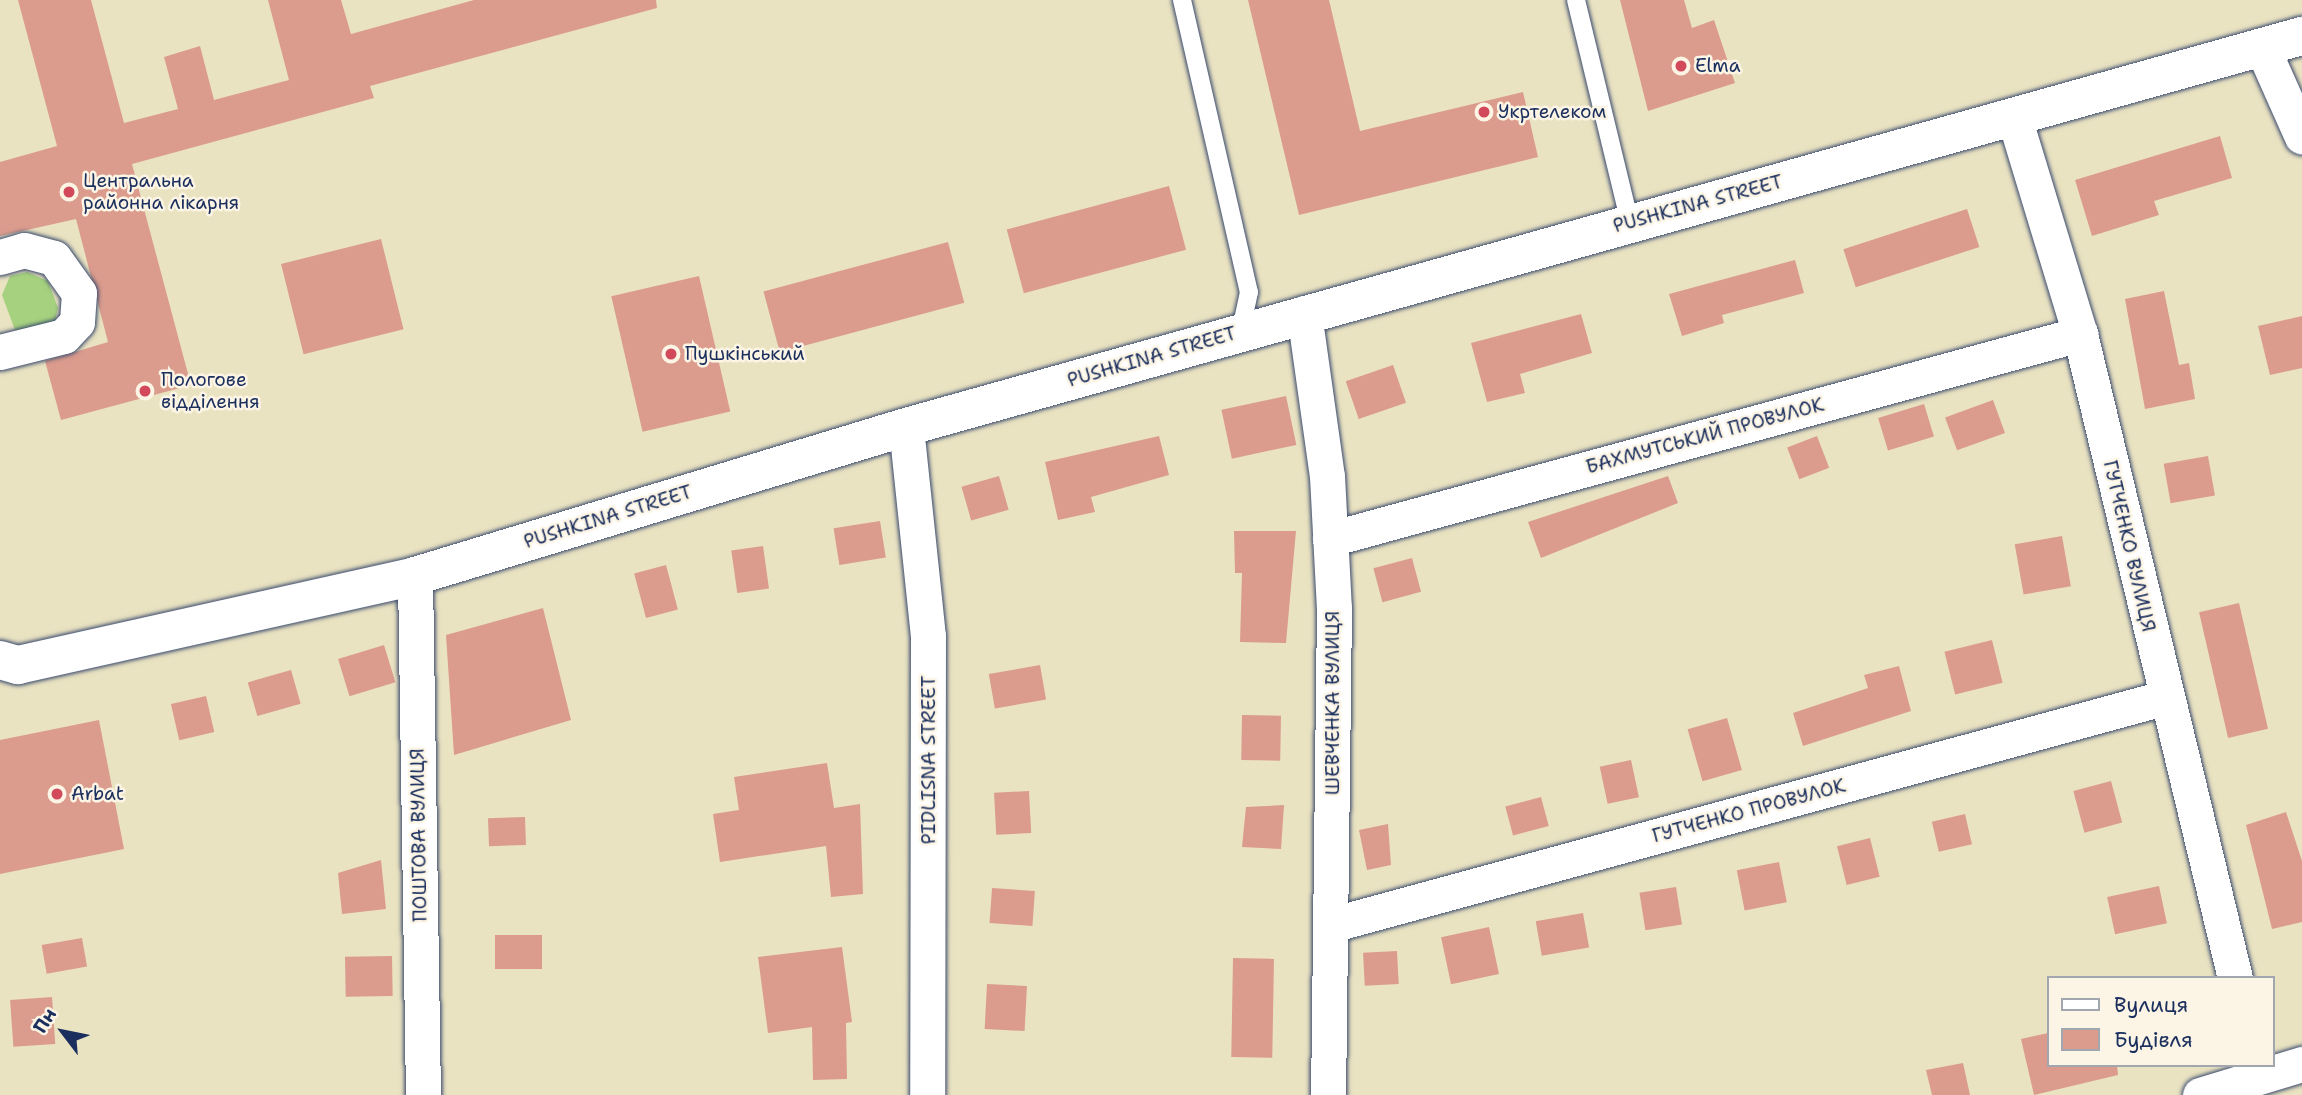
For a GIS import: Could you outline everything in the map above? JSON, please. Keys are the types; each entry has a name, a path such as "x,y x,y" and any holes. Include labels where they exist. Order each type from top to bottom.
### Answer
{"main road":[{"name":"PUSHKINA STREET","path":"0,660 18,666 415,576 906,427 1241,331 2302,36"}],"street":[{"path":"2262,47 2302,137"},
{"name":"ГУТЧЕНКО ВУЛИЦЯ","path":"2014,117 2080,334 2164,698 2234,976"},
{"path":"0,257 24,250 54,258 79,293 77,322 64,336 0,352"},
{"name":"ШЕВЧЕНКА ВУЛИЦЯ","path":"1304,313 1330,539 1334,924 1328,1095"},
{"name":"БАХМУТСЬКИЙ ПРОВУЛОК","path":"1330,539 2080,334"},
{"name":"PIDLISNA STREET","path":"906,427 928,636 927,1095"},
{"name":"ПОШТОВА ВУЛИЦЯ","path":"415,576 423,1095"},
{"name":"ГУТЧЕНКО ПРОВУЛОК","path":"1334,924 2164,698"},
{"path":"2200,1095 2261,1079 2302,1064"}],"lane":[{"path":"1182,0 1249,292 1241,331"},
{"path":"1576,0 1630,223"}],"green space":[{"path":"27,272 48,281 58,308 55,321 16,333 2,295 10,276"}],"building":[{"name":"Центральна районна лікарня","path":"18,0 91,0 124,123 178,109 164,57 200,46 214,100 289,80 268,0 341,0 351,34 474,0 656,0 657,8 370,86 374,98 132,164 191,385 61,420 45,361 108,342 76,219 0,236 0,162 57,146"},
{"name":"Укртелеком","path":"1248,0 1329,0 1360,131 1523,92 1538,157 1299,215"},
{"name":"Elma","path":"1620,0 1684,0 1692,28 1714,20 1735,83 1648,111"},
{"path":"2220,136 2232,178 2154,201 2159,215 2092,236 2075,180"},
{"path":"1169,186 1186,250 1024,293 1007,229"},
{"path":"1967,209 1979,247 1856,287 1843,249"},
{"path":"381,239 403,329 304,354 281,264"},
{"path":"948,242 964,303 780,352 764,291"},
{"path":"1795,260 1804,293 1722,315 1724,323 1682,336 1669,294"},
{"name":"Пушкінський","path":"699,276 730,411 643,432 611,296"},
{"path":"2164,291 2179,365 2189,363 2195,399 2145,409 2125,299"},
{"path":"1581,314 1592,353 1520,374 1525,393 1487,402 1471,343"},
{"path":"2302,316 2302,368 2270,375 2258,326"},
{"path":"1393,365 1406,403 1359,419 1346,381"},
{"path":"1286,396 1296,445 1232,459 1221,410"},
{"path":"1993,400 2005,433 1957,450 1945,417"},
{"path":"1924,404 1934,437 1888,451 1878,418"},
{"path":"1159,436 1169,475 1091,497 1095,512 1058,520 1045,462"},
{"path":"1817,436 1829,468 1799,479 1787,447"},
{"path":"2208,456 2215,495 2171,503 2164,464"},
{"path":"999,476 1009,510 971,520 962,487"},
{"path":"1668,476 1678,503 1541,558 1528,522"},
{"path":"880,521 886,558 839,565 834,528"},
{"path":"1234,531 1296,531 1286,643 1240,642 1242,573 1235,573"},
{"path":"2062,536 2071,586 2024,595 2015,544"},
{"path":"763,546 769,589 737,593 731,550"},
{"path":"1412,558 1421,592 1382,602 1373,568"},
{"path":"666,565 678,609 646,618 634,574"},
{"path":"2239,603 2268,729 2228,738 2199,612"},
{"path":"543,608 571,720 454,755 446,635"},
{"path":"1992,640 2003,683 1955,695 1944,652"},
{"path":"384,645 395,682 349,696 338,659"},
{"path":"1040,665 1046,699 995,708 989,674"},
{"path":"1899,666 1911,711 1803,746 1793,713 1868,688 1864,675"},
{"path":"291,670 301,704 257,716 248,682"},
{"path":"206,696 214,732 179,740 171,704"},
{"path":"1242,715 1281,716 1280,761 1241,760"},
{"path":"1727,718 1742,770 1702,781 1688,729"},
{"name":"Arbat","path":"99,720 124,849 0,874 0,740"},
{"path":"1631,760 1639,797 1608,804 1600,767"},
{"path":"827,763 834,808 860,804 863,894 831,897 826,846 720,862 713,814 739,810 734,777"},
{"path":"2111,781 2122,823 2084,833 2073,791"},
{"path":"1029,791 1031,833 996,835 994,793"},
{"path":"1541,797 1549,826 1513,836 1505,807"},
{"path":"1284,805 1281,849 1242,847 1246,807"},
{"path":"2286,812 2302,861 2302,922 2272,929 2246,825"},
{"path":"1965,814 1972,844 1939,852 1932,822"},
{"path":"525,817 526,845 489,846 488,818"},
{"path":"1388,824 1391,865 1367,870 1359,830"},
{"path":"1870,838 1880,877 1847,885 1837,846"},
{"path":"381,860 386,909 342,914 338,873"},
{"path":"1779,862 1787,902 1745,910 1737,870"},
{"path":"2159,886 2167,923 2115,934 2107,897"},
{"path":"1676,887 1682,925 1645,930 1639,893"},
{"path":"992,888 1035,891 1032,926 990,923"},
{"path":"1583,913 1589,947 1542,956 1536,921"},
{"path":"1489,927 1499,974 1451,984 1441,937"},
{"path":"495,935 542,935 542,969 495,969"},
{"path":"82,938 87,967 47,974 42,945"},
{"path":"842,947 852,1022 846,1023 847,1079 813,1080 812,1027 768,1033 758,957"},
{"path":"1397,951 1399,984 1365,986 1363,953"},
{"path":"392,956 393,996 346,997 345,957"},
{"path":"1233,958 1274,959 1272,1058 1231,1057"},
{"path":"987,984 1027,986 1025,1031 985,1029"},
{"path":"52,997 55,1044 13,1047 10,1000"},
{"path":"2046,1033 2046,1067 2117,1067 2118,1075 2034,1095 2021,1039"},
{"path":"1963,1063 1970,1095 1932,1095 1926,1070"}],"place":[{"name":"Elma","path":"1681,66"},
{"name":"Укртелеком","path":"1484,112"},
{"name":"Центральна районна лікарня","path":"69,192"},
{"name":"Пушкінський","path":"671,354"},
{"name":"Пологове відділення","path":"145,391"},
{"name":"Arbat","path":"57,794"}]}
